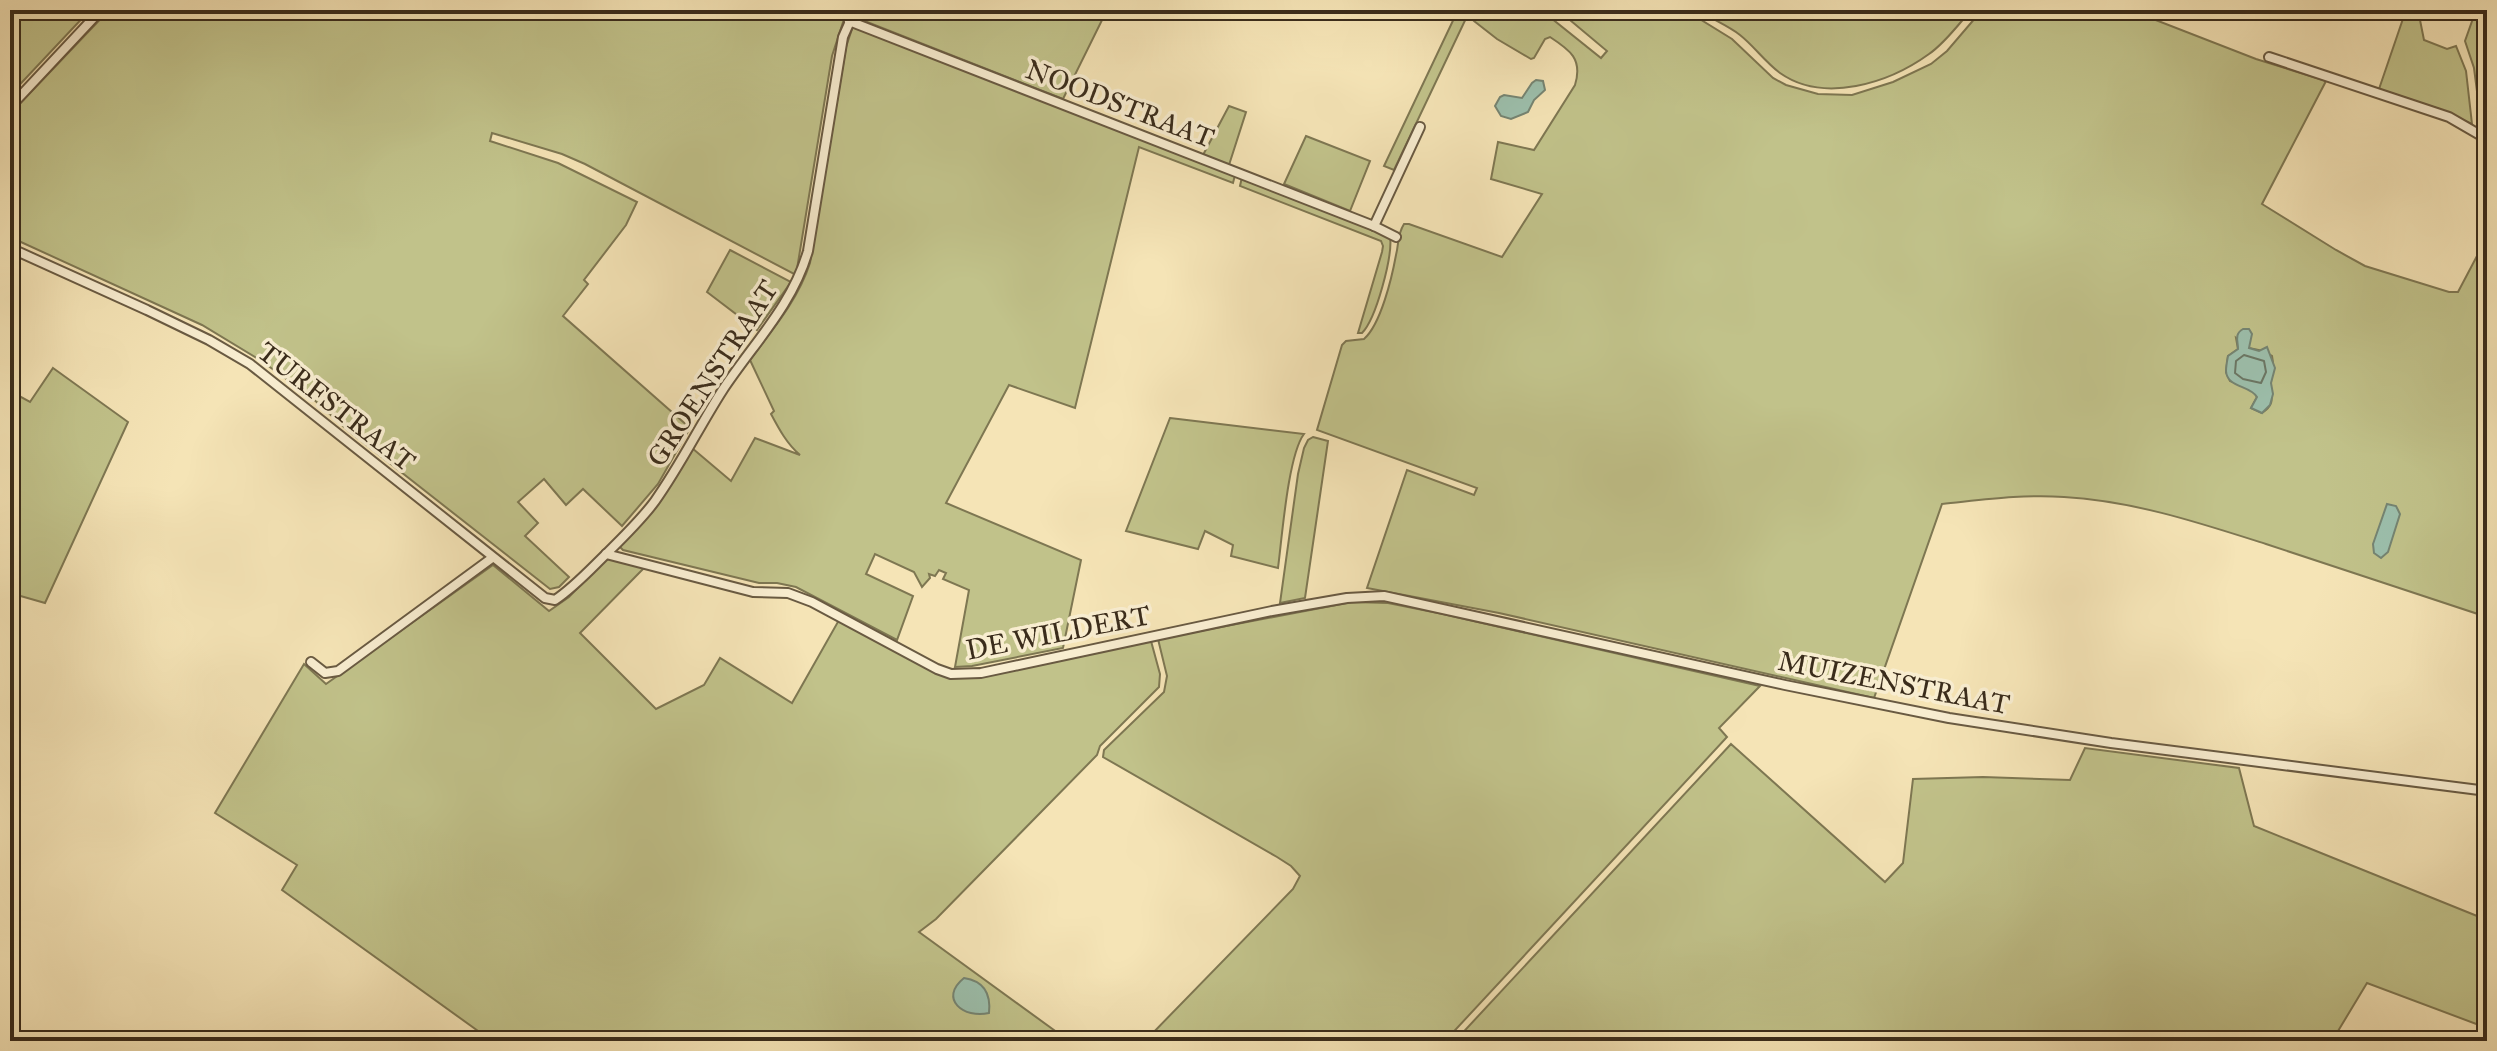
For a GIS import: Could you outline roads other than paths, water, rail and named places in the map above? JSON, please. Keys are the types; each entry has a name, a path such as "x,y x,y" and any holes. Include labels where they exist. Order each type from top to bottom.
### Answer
{"street":[{"path":"10,107 101,10"},
{"name":"GROENSTRAAT","path":"606,554 654,503 724,389 758,345 801,275 808,251 843,37 855,10"},
{"name":"NOODSTRAAT","path":"849,21 1396,237"},
{"path":"2269,57 2449,117 2487,139"},
{"path":"1374,226 1420,127"},
{"name":"TURFSTRAAT","path":"10,248 147,310 250,364 545,598 555,600 606,554"},
{"name":"DE WILDERT","path":"606,554 753,592 788,593 812,602 951,674 981,673 1299,607"},
{"path":"311,662 325,673 338,671 492,558"},
{"name":"MUIZENSTRAAT","path":"1299,607 1347,598 1384,596 1949,718 2111,743 2487,791"}],"water":[{"path":"1536,80 1543,81 1545,90 1534,100 1528,112 1511,119 1501,116 1495,106 1500,97 1522,98"},
{"path":"2243,329 2249,329 2252,334 2249,348 2259,351 2267,347 2275,368 2270,405 2262,413 2251,408 2257,397 2254,393 2234,384 2227,377 2228,356 2238,349 2237,335"},
{"path":"2387,504 2396,506 2400,514 2388,552 2381,558 2374,553 2373,544"},
{"path":"964,978 977,982 985,990 989,1013 971,1013 957,1006 953,993"}]}
